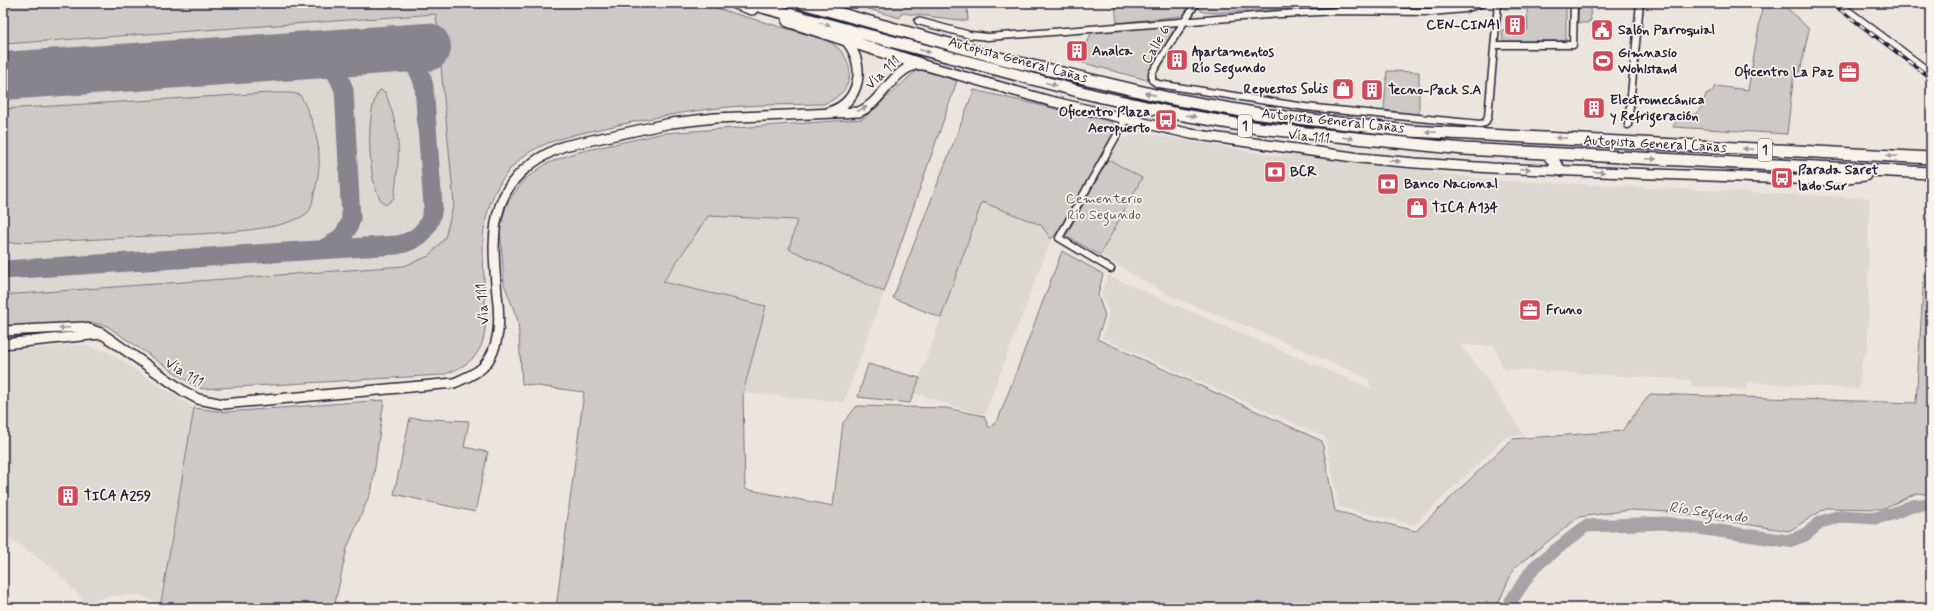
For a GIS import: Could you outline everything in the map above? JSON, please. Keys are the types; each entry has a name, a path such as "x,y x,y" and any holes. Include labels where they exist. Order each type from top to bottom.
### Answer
{"highway":[{"path":"735,3 847,42 920,64"},
{"name":"Autopista General Cañas","path":"747,3 1048,84 1173,113 1258,128 1354,139 1464,149 1931,173"},
{"name":"Autopista General Cañas","path":"802,3 915,33 1003,59 1168,98 1260,114 1410,131 1931,158"},
{"path":"820,3 915,33"},
{"path":"1547,153 1560,170"},
{"path":"1818,180 1893,172"}],"main road":[{"name":"Vía 111","path":"824,113 832,111 846,102 851,96 858,80 858,64 856,56 847,42"},
{"name":"Vía 111","path":"3,331 83,327 92,328 185,392 198,399 223,404 454,384 483,367 496,342 499,332 499,312 494,268 496,217 502,198 526,166 549,152 564,146 671,123 715,118 850,113 864,110 905,69 913,65 920,64 1050,101 1126,119 1211,137 1314,152 1415,163 1818,180"},
{"path":"3,337 22,336 38,329"},
{"path":"3,344 102,334"}],"street":[{"name":"Calle 6","path":"1196,3 1152,73 1152,80 1158,84 1305,107 1480,124 1487,121 1495,46"},
{"path":"918,21 979,37 1185,20 1338,11 1431,12 1465,9 1484,3"},
{"path":"1498,3 1495,46 1573,45 1574,3"},
{"path":"1628,125 1640,3"},
{"path":"1838,3 1931,73"},
{"path":"1111,268 1059,238 1126,119"}],"shaded area":[{"path":"3,3 698,3 826,40 836,45 843,51 849,64 850,75 847,86 841,94 832,101 823,104 721,108 661,116 549,142 527,154 505,176 490,201 483,228 486,331 479,350 468,362 456,370 442,375 203,389 193,385 107,326 94,323 3,329"},
{"path":"1143,133 1276,156 1302,155 1492,180 1869,198 1868,350 1862,358 1859,389 1747,382 1747,390 1691,386 1691,380 1503,369 1495,346 1460,345 1485,376 1524,435 1507,436 1414,525 1339,507 1325,437 1102,338 1109,313 1101,294 1108,276 1371,389 1368,378 1249,327 1172,297 1100,255 1142,178 1108,159 1122,139"},
{"path":"982,202 1041,225 1051,239 984,416 914,393"},
{"path":"708,216 798,220 789,249 884,292 844,402 743,393 766,306 663,282"},
{"path":"82,344 108,352 194,408 160,603 139,595 108,596 86,603 56,571 3,533 3,351"}],"green space":[{"path":"3,3 698,3 826,40 844,55 850,74 848,83 843,91 823,104 745,106 677,114 588,131 547,143 528,153 518,161 501,181 490,204 486,217 483,242 486,313 484,337 481,347 475,355 468,363 457,369 442,375 203,389 193,385 107,326 94,323 3,329 3,295 404,266 429,256 445,238 454,203 436,14 3,44"},
{"path":"847,3 967,3 968,21 901,13 900,18"},
{"path":"1117,3 1192,3 1185,14 1181,16 1117,23 1115,5"},
{"path":"1201,3 1405,3 1381,6 1311,7 1215,13 1203,12 1198,8"},
{"path":"1504,3 1566,3 1566,41 1503,41 1502,30 1528,30 1527,9 1504,9"},
{"path":"1579,3 1587,3 1586,7 1590,9 1591,21 1588,21 1588,23 1578,23"},
{"path":"1763,3 1782,3 1809,29 1800,72 1794,72 1787,134 1673,127 1681,112 1695,115 1701,109 1706,94 1712,92 1715,86 1748,90"},
{"path":"1181,25 1147,80 1080,62 1092,31"},
{"path":"918,69 957,81 884,292 789,249 797,220 708,216 663,282 766,306 743,393 745,489 833,506 843,423 857,406 946,408 984,416 989,428 998,420 1062,251 1103,274 1098,295 1105,316 1097,339 1322,441 1335,511 1416,531 1512,439 1622,431 1650,394 1916,403 1924,272 1931,272 1931,495 1917,493 1882,509 1826,508 1789,531 1669,512 1631,510 1579,517 1514,568 1496,608 556,608 584,392 522,384 518,321 504,284 500,228 507,203 525,179 546,164 574,153 664,133 863,119"},
{"path":"1387,71 1419,72 1419,115 1384,110"},
{"path":"380,90 385,92 391,107 398,145 398,169 394,198 386,205 380,198 375,186 370,150 372,113 375,99"},
{"path":"974,90 1113,122 1116,131 1058,231 1051,239 1041,225 982,202 941,318 893,298"},
{"path":"270,93 292,93 300,95 313,124 319,149 319,165 312,205 306,214 293,221 275,226 232,232 3,243 3,109"},
{"name":"Cementerio Río Segundo","path":"1108,159 1142,178 1100,255 1066,236"},
{"path":"868,364 920,378 910,403 858,397"},
{"path":"384,400 372,489 347,548 334,608 160,608 194,408 226,412"},
{"path":"410,418 469,421 464,447 488,452 475,512 394,494"}],"waterway":[{"name":"Río Segundo","path":"1508,608 1511,601 1534,567 1586,526 1664,523 1788,541 1805,535 1821,522 1840,516 1876,518 1892,514 1912,506 1931,504"}],"taxiway":[{"path":"3,270 397,245 417,237 426,227 432,214 433,206 424,86 420,74 413,64 393,50"},
{"path":"304,56 325,62 330,66 338,76 344,90 351,219 344,234 333,244 323,249"}],"runway":[{"path":"3,76 427,47"}],"railway":[{"path":"1831,3 1931,78"}],"place":[{"name":"CEN-CINAI","path":"1515,25"},
{"name":"Salón Parroquial","path":"1602,30"},
{"name":"Analca","path":"1077,51"},
{"name":"Apartamentos Río Segundo","path":"1177,60"},
{"name":"Gimnasio Wohlstand","path":"1603,61"},
{"name":"Oficentro La Paz","path":"1849,72"},
{"name":"Repuestos Solis","path":"1343,89"},
{"name":"Tecno-Pack S.A","path":"1372,90"},
{"name":"Electromecánica y Refrigeración","path":"1594,108"},
{"name":"Oficentro Plaza Aeropuerto","path":"1166,120"},
{"name":"BCR","path":"1275,172"},
{"name":"Parada Saret lado Sur","path":"1782,178"},
{"name":"Banco Nacional","path":"1388,184"},
{"name":"TICA A134","path":"1417,208"},
{"name":"Fruno","path":"1530,310"},
{"name":"TICA A259","path":"68,496"}]}
